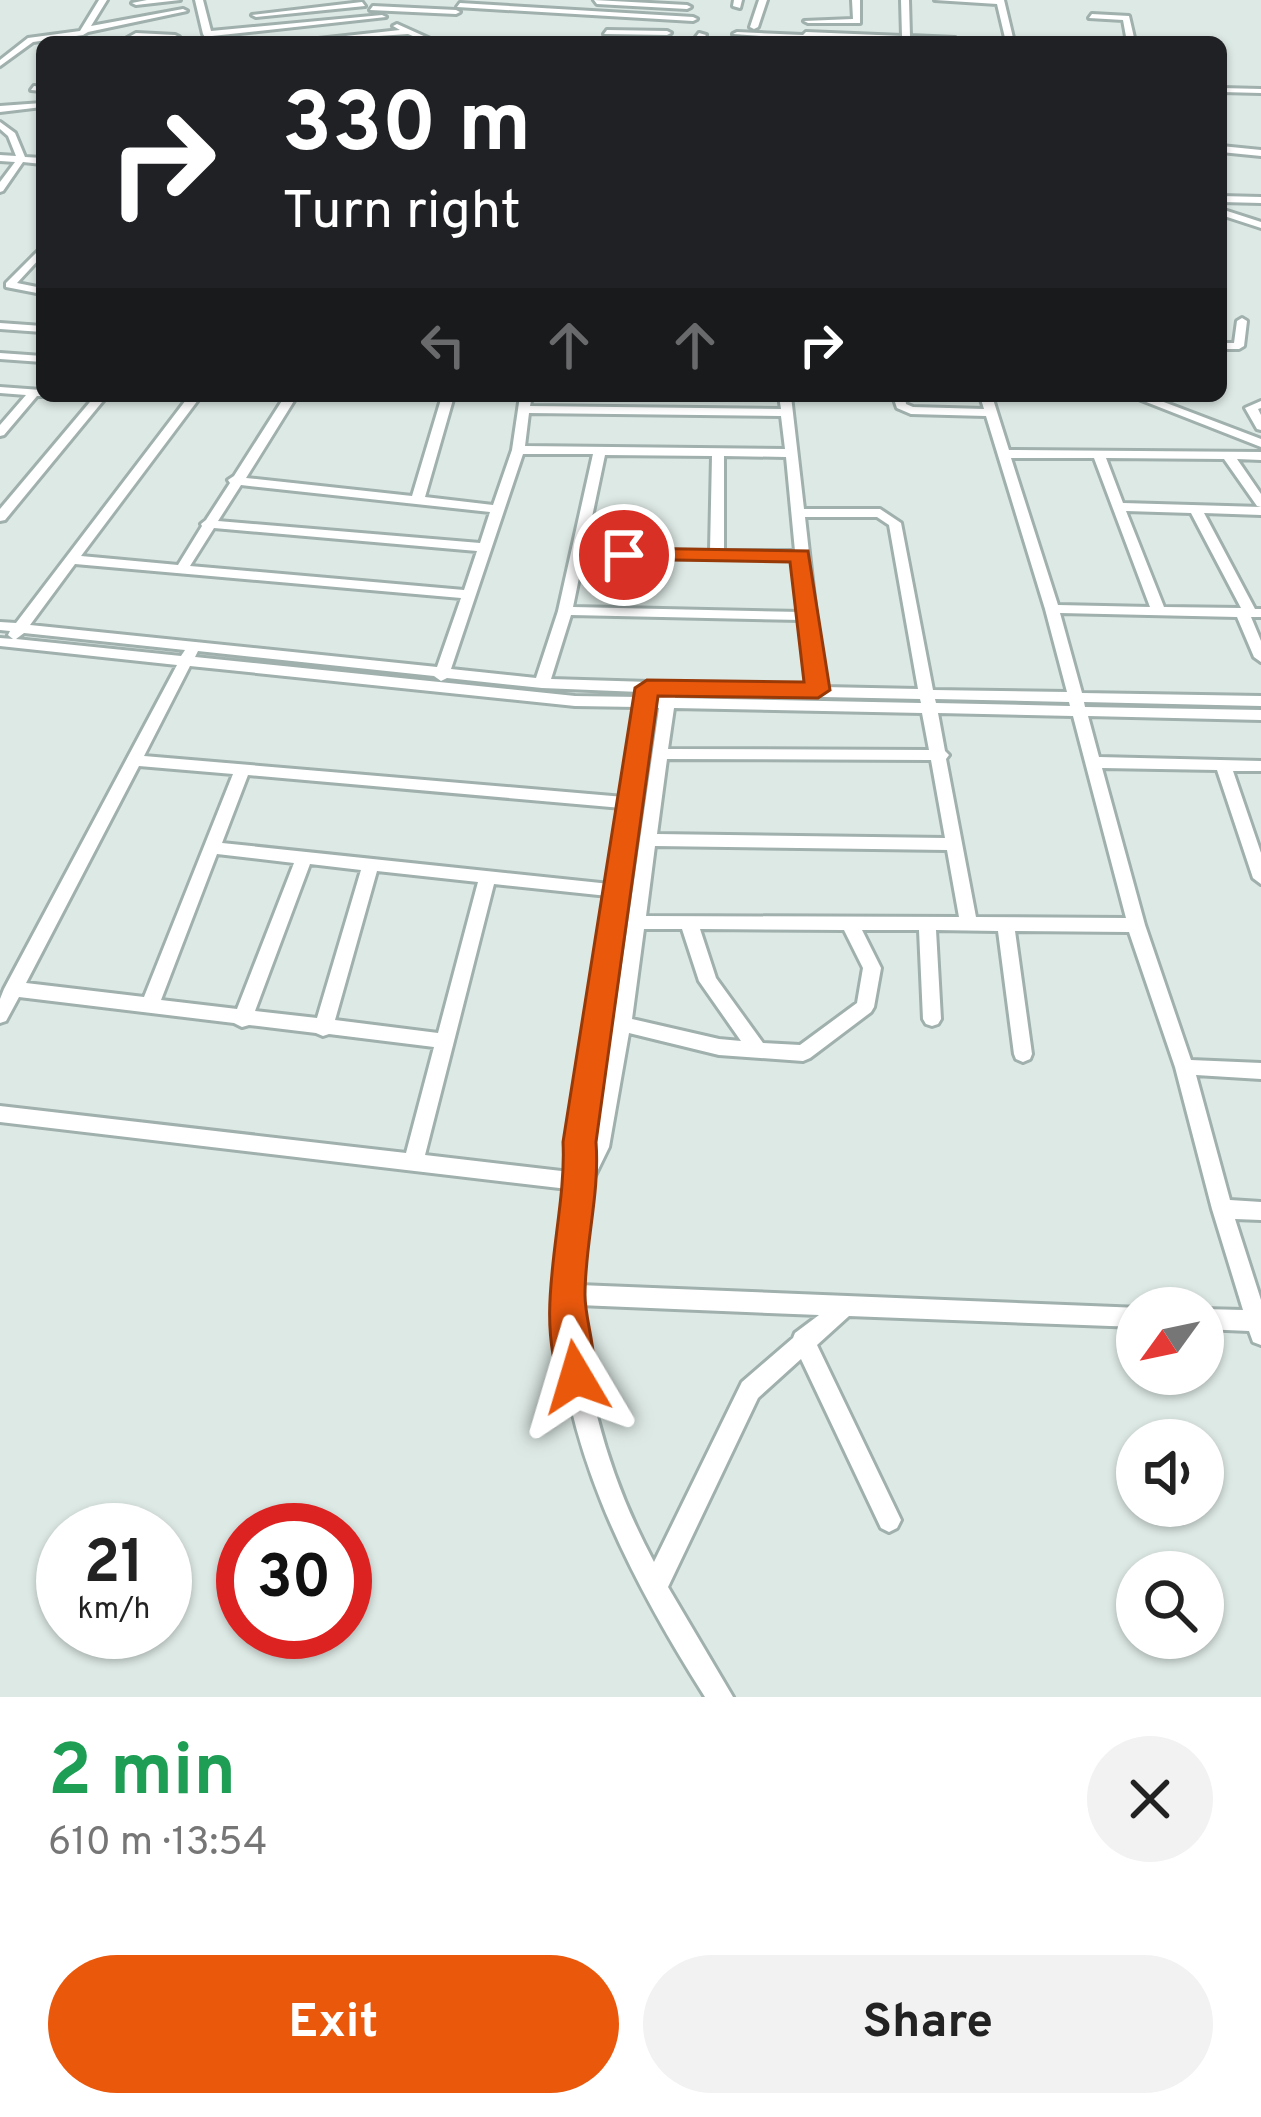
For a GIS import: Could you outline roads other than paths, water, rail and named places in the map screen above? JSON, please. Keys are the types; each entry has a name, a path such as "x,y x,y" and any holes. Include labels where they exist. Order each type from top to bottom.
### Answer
{"street":[{"path":"84,32 103,0"},
{"path":"136,3 178,0 206,36"},
{"path":"175,36 190,20 199,0"},
{"path":"251,0 262,28"},
{"path":"547,10 550,0"},
{"path":"754,27 763,0"},
{"path":"808,21 856,21 856,0"},
{"path":"905,0 906,36"},
{"path":"939,0 1000,1 1009,36"},
{"path":"952,0 955,36"},
{"path":"592,13 597,1 687,7"},
{"path":"256,15 363,4 506,4 693,19"},
{"path":"363,4 406,32"},
{"path":"650,17 658,5"},
{"path":"448,22 460,6"},
{"path":"806,36 809,10"},
{"path":"606,36 611,14"},
{"path":"219,36 382,16"},
{"path":"1092,16 1127,19 1130,36"},
{"path":"666,36 671,18"},
{"path":"73,36 190,20"},
{"path":"84,32 87,36"},
{"path":"367,36 406,32 424,36"},
{"path":"607,32 646,36"},
{"path":"737,34 772,36"},
{"path":"0,43 36,42"},
{"path":"0,64 21,44"},
{"path":"1227,90 1261,91"},
{"path":"0,109 36,106"},
{"path":"0,125 12,135 21,159"},
{"path":"1227,150 1261,153"},
{"path":"0,158 36,160"},
{"path":"0,189 21,159"},
{"path":"1227,199 1261,200"},
{"path":"1227,214 1261,225"},
{"path":"36,257 10,285 36,290"},
{"path":"1227,346 1239,346 1242,321"},
{"path":"0,326 36,329"},
{"path":"0,356 36,359"},
{"path":"0,390 36,393"},
{"path":"0,432 36,395"},
{"path":"2,512 93,402"},
{"path":"4,643 21,629 76,560 191,402"},
{"path":"181,570 287,402"},
{"path":"418,498 446,402"},
{"path":"441,678 518,450 525,402 787,413"},
{"path":"674,411 675,402"},
{"path":"786,402 818,690"},
{"path":"900,402 911,410 988,405 1052,609 1136,925 1184,1067 1259,1328 1224,1322"},
{"path":"1153,402 1261,443"},
{"path":"1261,404 1251,408 1261,426"},
{"path":"518,450 789,453"},
{"path":"542,682 565,611 601,451"},
{"path":"717,555 718,451"},
{"path":"1004,454 1261,456"},
{"path":"1098,454 1159,612"},
{"path":"1228,456 1261,507"},
{"path":"234,480 496,509"},
{"path":"1118,507 1261,507"},
{"path":"1195,509 1251,613 1261,657"},
{"path":"797,513 890,515 941,755 952,844 969,925"},
{"path":"207,524 482,547"},
{"path":"578,554 800,555"},
{"path":"76,560 466,594"},
{"path":"1052,609 1251,613"},
{"path":"565,611 808,616"},
{"path":"0,626 190,653 657,697 932,710 1261,701"},
{"path":"4,643 190,653"},
{"path":"0,1016 190,653"},
{"path":"441,678 542,682 657,697 818,690 928,693 1261,715"},
{"path":"582,1182 599,1148 652,840 661,754 657,697"},
{"path":"657,697 632,803 580,1142 582,1182 568,1295 576,1377 592,1438 654,1589 720,1697"},
{"path":"661,754 941,755"},
{"path":"134,760 632,803"},
{"path":"1092,762 1261,766"},
{"path":"1222,765 1255,849 1261,878"},
{"path":"148,1007 242,770"},
{"path":"652,840 952,844"},
{"path":"212,848 620,891"},
{"path":"242,1020 304,859"},
{"path":"322,1029 370,866"},
{"path":"415,1160 487,880"},
{"path":"635,922 1136,925"},
{"path":"689,923 708,981 758,1050"},
{"path":"622,1024 719,1047 803,1053 861,1013 869,995 872,968 850,924"},
{"path":"927,925 932,1019"},
{"path":"1006,925 1022,1054"},
{"path":"13,989 445,1041"},
{"path":"1184,1067 1261,1071"},
{"path":"0,1114 582,1182"},
{"path":"1222,1209 1261,1211"},
{"path":"568,1295 1116,1317"},
{"path":"654,1589 740,1405 759,1379 845,1306"},
{"path":"803,1340 889,1520"}]}
